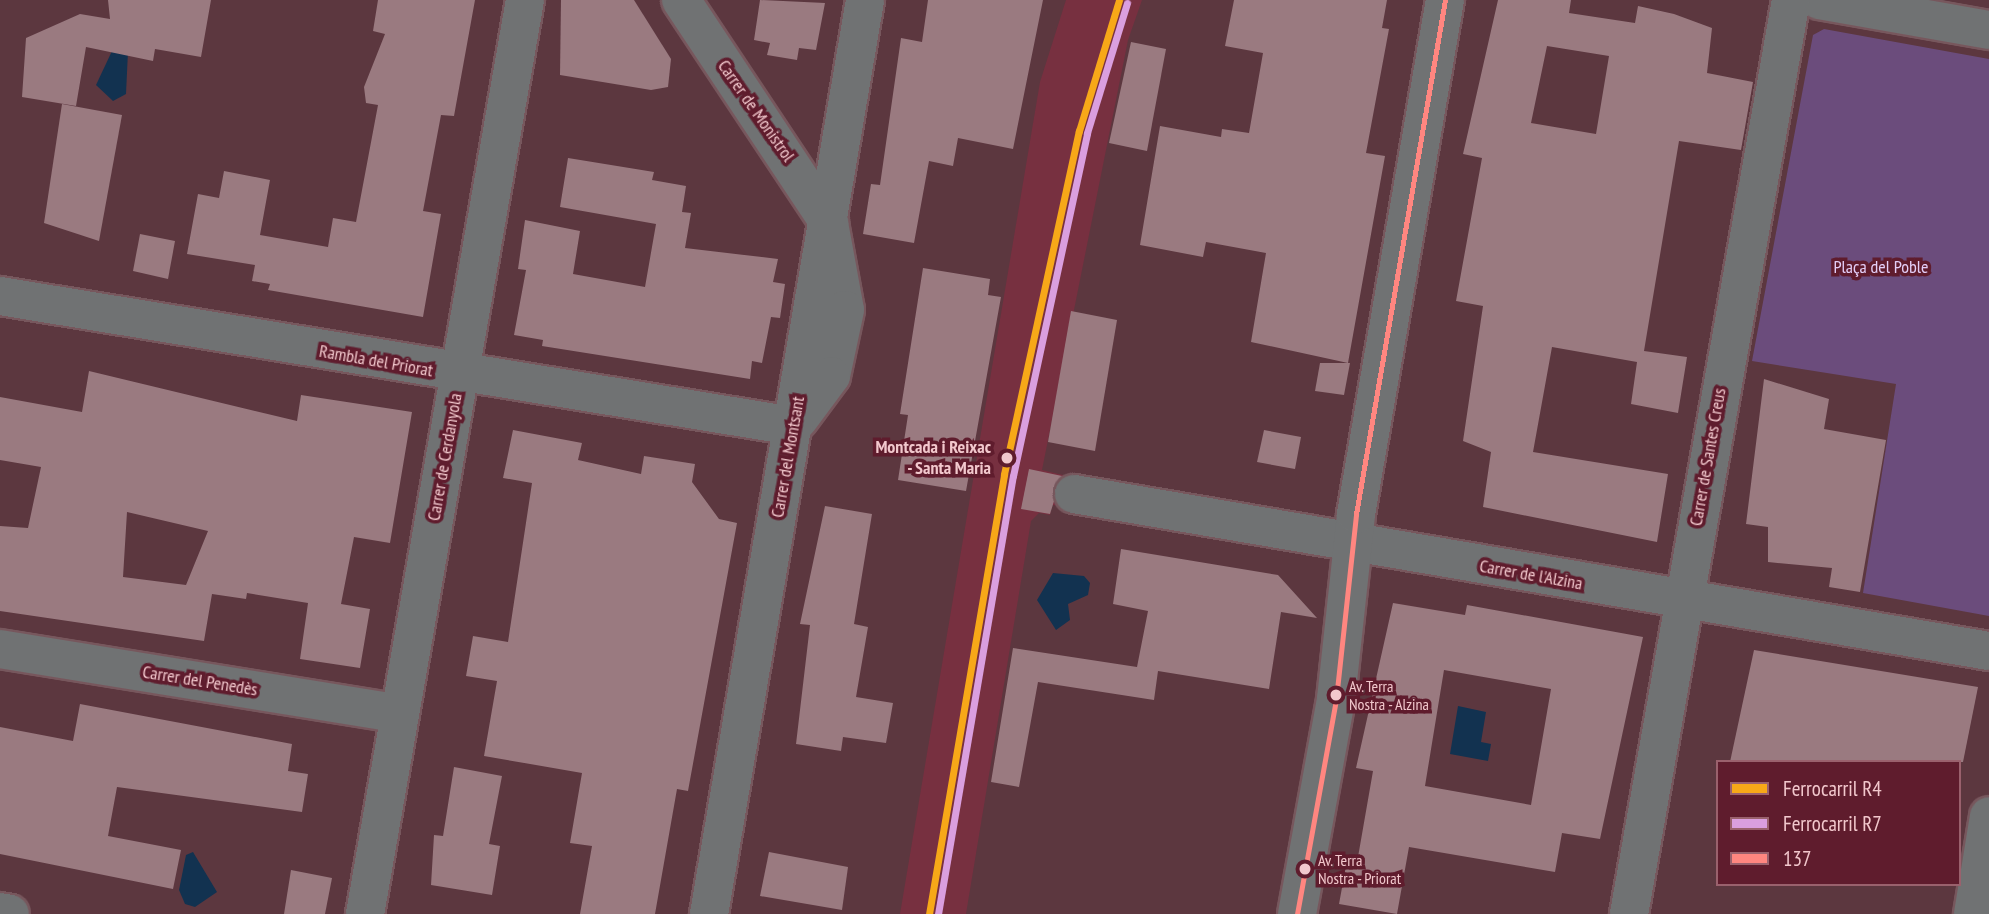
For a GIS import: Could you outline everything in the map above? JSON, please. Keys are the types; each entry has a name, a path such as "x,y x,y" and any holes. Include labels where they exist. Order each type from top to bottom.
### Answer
{"street":[{"name":"Carrer de Cerdanyola","path":"365,914 525,0"},
{"name":"Carrer de Monistrol","path":"681,0 829,223"},
{"path":"793,426 831,376 843,320 829,223 865,0"},
{"path":"1297,914 1336,699 1354,545 1445,0"},
{"name":"Carrer de Santes Creus","path":"1629,914 1681,600 1791,0"},
{"path":"1819,0 1989,30"},
{"name":"Rambla del Priorat","path":"0,296 459,375 793,426"},
{"name":"Carrer del Montsant","path":"709,914 793,426"},
{"name":"Carrer de l'Alzina","path":"1074,494 1354,545 1989,652"},
{"name":"Carrer del Penedès","path":"0,649 400,714"},
{"path":"1973,914 1989,816"},
{"path":"0,912 10,914"}],"shaded area":[{"path":"1066,0 1142,0 1128,40 1042,470 1067,476 1061,506 1052,505 1050,515 1039,513 1031,521 966,914 900,914 1040,82"}],"green space":[{"name":"Plaça del Poble","path":"1824,29 1989,59 1989,616 1863,593 1896,384 1752,361 1813,35"}],"water":[{"path":"112,51 128,51 126,94 113,101 96,85"},
{"path":"1053,573 1084,576 1090,583 1088,595 1068,604 1070,620 1056,630 1037,600"},
{"path":"1458,706 1486,712 1481,742 1491,744 1488,761 1450,754"},
{"path":"193,852 217,892 195,907 185,904 179,890 186,855"}],"building":[{"path":"108,0 211,0 201,57 155,49 153,61 86,47 76,106 22,97 26,38 80,14 110,19"},
{"path":"378,0 475,0 454,116 441,115 423,211 441,214 423,317 268,290 270,284 252,281 255,265 187,254 198,194 219,198 224,171 270,180 260,235 328,247 333,218 356,222 378,105 366,103 364,87 385,34 373,31"},
{"path":"561,0 634,0 671,59 668,87 651,90 560,75"},
{"path":"760,0 825,3 816,50 799,48 797,60 767,55 770,43 754,40"},
{"path":"928,0 1043,0 1013,149 958,138 953,166 929,161 914,243 863,234 871,184 880,185 901,38 922,42"},
{"path":"1234,0 1387,0 1382,28 1389,29 1366,153 1385,156 1348,363 1251,342 1266,253 1206,242 1203,257 1140,245 1160,126 1221,137 1222,129 1249,133 1263,53 1225,46"},
{"path":"1498,0 1571,0 1569,13 1635,23 1638,6 1674,14 1712,28 1707,73 1753,82 1741,150 1679,141 1644,351 1687,357 1678,413 1631,404 1637,362 1552,347 1533,452 1668,474 1657,542 1483,507 1491,452 1463,441 1483,306 1456,301 1482,158 1463,154","holes":["1547,46 1609,56 1596,134 1531,123"]},
{"path":"1131,42 1166,49 1147,151 1109,143"},
{"path":"62,104 122,115 99,241 44,223"},
{"path":"568,158 654,172 652,180 686,186 682,212 691,213 685,248 778,259 773,282 785,284 780,318 771,317 762,363 752,361 750,379 542,346 543,340 514,335 526,270 518,269 525,220 580,231 573,274 645,287 656,224 560,207"},
{"path":"140,234 175,241 168,279 133,271"},
{"path":"923,268 990,279 988,295 1001,297 966,491 898,480 908,415 900,414"},
{"path":"1071,311 1117,320 1095,451 1048,442"},
{"path":"1320,363 1350,363 1344,395 1315,391"},
{"path":"89,371 297,421 301,395 412,412 390,543 354,537 341,604 370,609 360,668 300,659 308,603 247,593 246,599 212,594 204,641 0,611 0,526 28,528 41,467 0,460 0,397 82,412","holes":["127,512 208,531 186,585 123,577"]},
{"path":"1764,379 1829,399 1824,429 1886,440 1860,592 1829,587 1832,568 1768,562 1768,527 1746,524"},
{"path":"513,430 582,443 578,460 641,474 644,456 695,464 692,482 719,519 737,523 688,791 677,789 655,914 580,914 592,846 570,843 582,773 484,756 497,681 466,676 473,636 508,642 532,483 503,478"},
{"path":"1264,430 1301,437 1295,469 1257,462"},
{"path":"1029,469 1062,476 1050,514 1021,509"},
{"path":"825,506 872,514 854,624 868,627 856,697 893,703 886,743 843,737 841,751 796,744 810,625 800,624"},
{"path":"1121,549 1278,575 1317,618 1281,612 1269,689 1158,671 1154,700 1038,682 1019,787 991,782 1013,648 1137,667 1148,611 1113,604"},
{"path":"1393,603 1465,615 1467,605 1643,637 1600,839 1562,833 1555,872 1409,847 1397,914 1339,904 1348,855 1358,857 1373,771 1356,768","holes":["1444,670 1551,689 1531,805 1425,786"]},
{"path":"1754,650 1978,687 1963,762 1730,760"},
{"path":"80,704 292,744 288,771 308,774 302,812 117,787 108,836 181,850 173,889 0,854 0,727 73,741"},
{"path":"454,767 502,776 489,844 500,846 492,895 431,885 434,835 443,836"},
{"path":"769,852 848,867 842,910 760,896"},
{"path":"291,870 332,878 325,914 284,914"}],"rail line":[{"name":"R4","path":"929,914 1004,474 1079,131 1119,0"},
{"name":"R7","path":"938,914 1013,476 1087,133 1127,3"}],"transit line":[{"name":"137","path":"1297,914 1336,699 1356,514 1445,0"}],"place":[{"name":"Montcada i Reixac - Santa Maria","path":"1007,458"},
{"name":"Av. Terra Nostra - Alzina","path":"1336,695"},
{"name":"Av. Terra Nostra - Priorat","path":"1305,869"}]}
